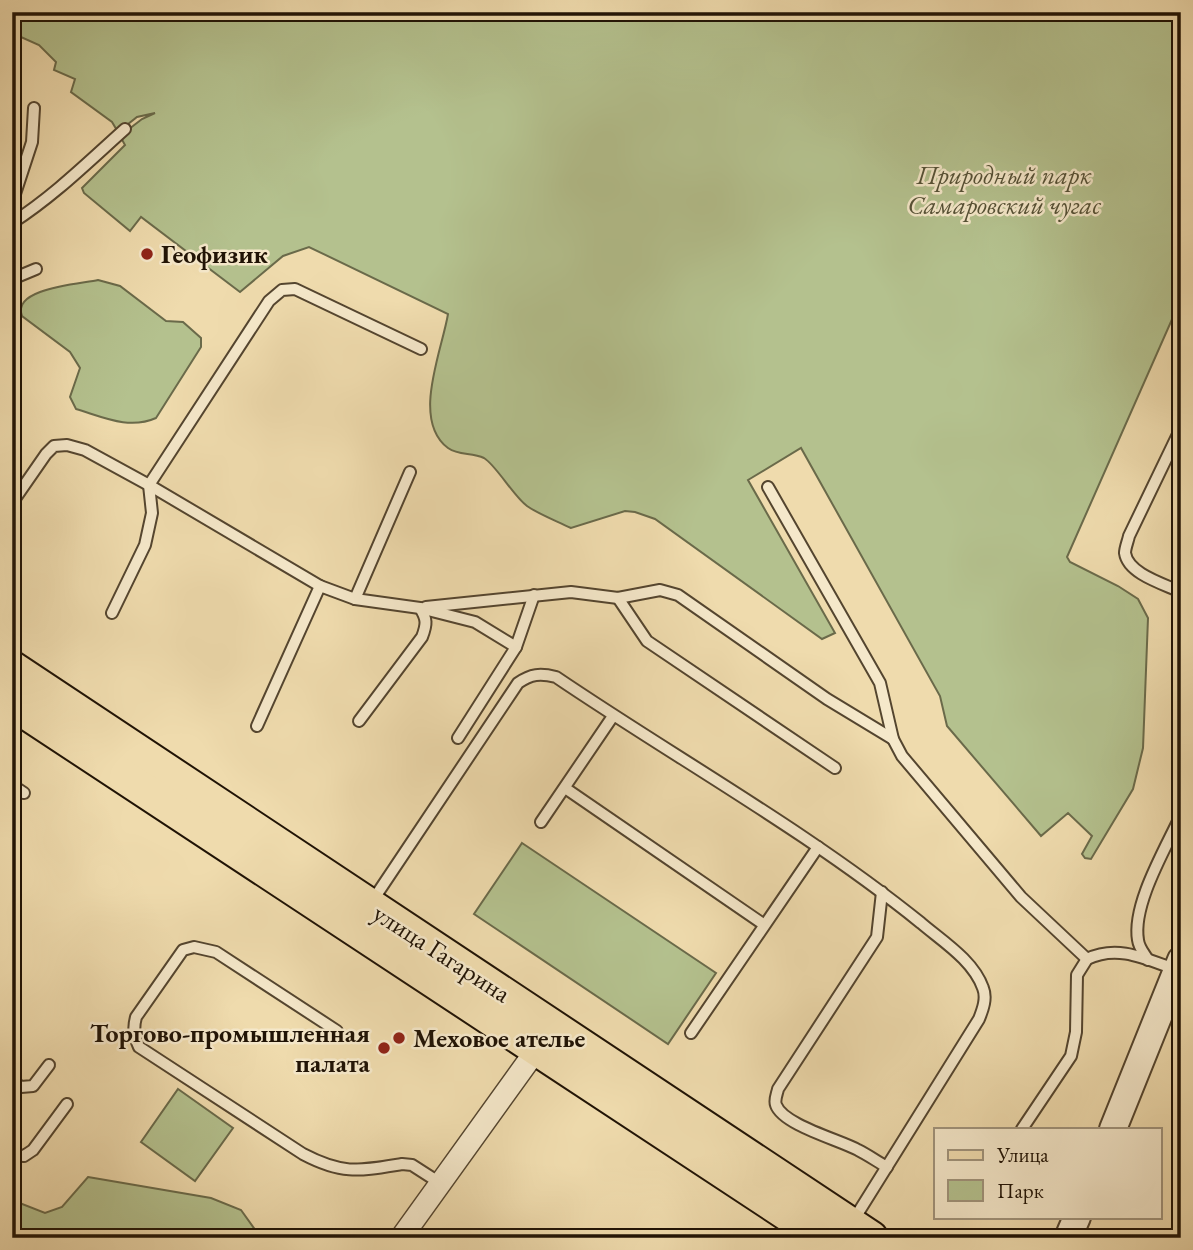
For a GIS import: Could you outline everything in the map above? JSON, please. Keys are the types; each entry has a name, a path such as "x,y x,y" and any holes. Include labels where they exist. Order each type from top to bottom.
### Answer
{"main road":[{"name":"улица Гагарина","path":"12,668 362,917 847,1234"},
{"name":"улица Гагарина","path":"12,703 362,917"}],"street":[{"path":"1113,1128 1179,965"},
{"path":"401,1238 545,1038"},
{"path":"1069,1238 1077,1218"}],"lane":[{"path":"12,204 32,142 34,108"},
{"path":"12,223 67,184 93,156 125,129"},
{"path":"12,279 36,268"},
{"path":"112,613 145,545 152,513 149,485 269,301 282,290 295,289 421,349"},
{"path":"1181,428 1129,536 1125,551 1129,563 1139,572 1181,592"},
{"path":"12,503 54,446 67,445 85,450 320,586 355,599 420,608 475,622 516,647"},
{"path":"355,599 410,472"},
{"path":"768,487 880,682 893,739 902,756 1021,897 1087,959"},
{"path":"257,726 320,586"},
{"path":"420,608 571,592 618,598 660,590 678,595 827,699 893,739"},
{"path":"458,738 516,647 534,596"},
{"path":"618,598 647,640 835,768"},
{"path":"359,721 422,637 427,626 426,617 420,608"},
{"path":"362,917 518,683 529,676 542,673 556,677 818,847 881,891 956,952 984,989 985,1003 979,1018 847,1234"},
{"path":"541,822 613,716"},
{"path":"12,785 24,793"},
{"path":"565,788 764,924"},
{"path":"1148,960 1139,946 1138,939 1142,908 1181,815"},
{"path":"691,1033 818,847"},
{"path":"881,891 877,937 778,1089 775,1100 781,1113 816,1134 856,1148 887,1167"},
{"path":"337,1031 216,952 194,947 183,950 136,1017 134,1026 139,1047 313,1160 341,1170 402,1164 412,1166 440,1183"},
{"path":"1023,1128 1070,1056 1076,1032 1077,975 1087,959 1110,951 1179,965"},
{"path":"12,1081 21,1087 33,1086 49,1065"},
{"path":"12,1155 24,1156 33,1150 67,1104"}],"green space":[{"name":"Природный парк Самаровский чугас","path":"12,12 1181,12 1181,299 1067,557 1070,562 1138,599 1148,618 1143,748 1133,789 1091,859 1082,854 1092,836 1068,813 1041,836 947,726 940,696 801,448 748,480 835,633 822,639 655,519 625,511 571,528 527,506 484,458 448,448 437,436 430,403 448,314 309,247 283,256 240,292 141,217 130,231 84,193 82,188 125,145 120,136 142,119 155,113 137,117 118,132 112,122 71,92 75,79 54,70 56,62 39,45 12,33"},
{"path":"98,280 120,286 166,321 183,322 201,338 201,347 156,418 126,423 76,409 70,397 80,368 70,352 22,316 21,307 37,293"},
{"path":"522,843 716,973 668,1044 474,914"},
{"path":"178,1089 233,1128 195,1181 141,1142"},
{"path":"88,1177 211,1198 241,1210 261,1238 12,1238 12,1200 45,1213 62,1207"}],"place":[{"name":"Геофизик","path":"147,254"},
{"name":"Меховое ателье","path":"399,1038"},
{"name":"Торгово-промышленная палата","path":"384,1048"}]}
